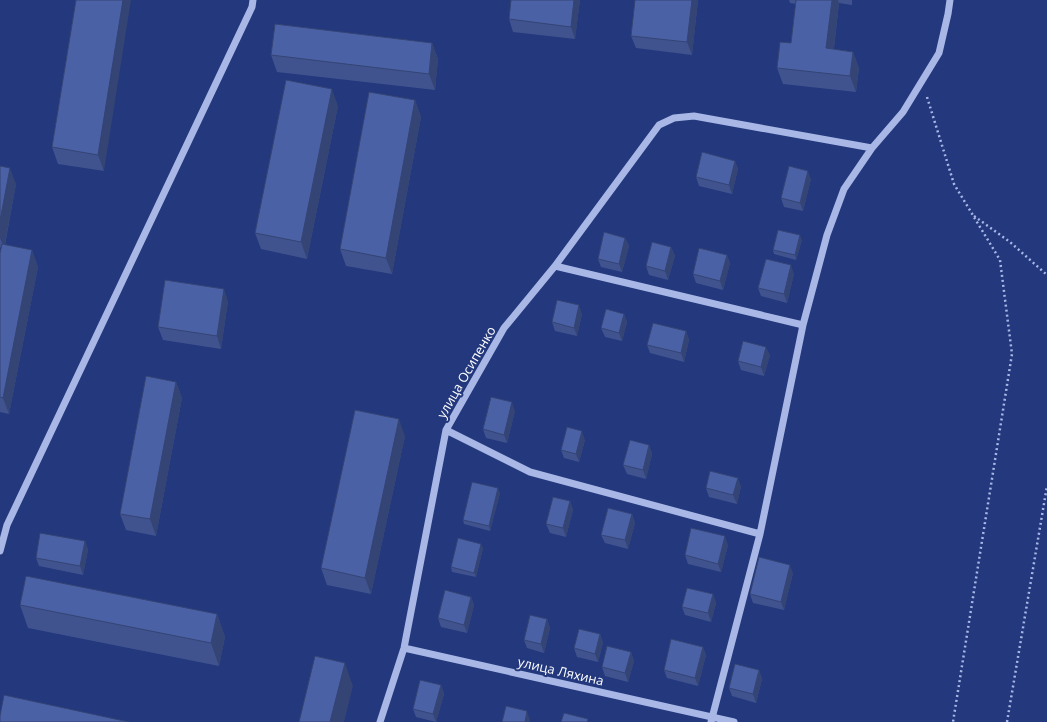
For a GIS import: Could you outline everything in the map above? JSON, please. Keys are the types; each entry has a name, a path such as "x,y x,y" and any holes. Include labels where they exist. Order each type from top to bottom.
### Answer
{"street":[{"path":"0,551 7,525 252,7 253,0"},
{"path":"712,720 760,534 803,325 827,235 844,189 872,148 903,112 939,53 950,0"},
{"name":"улица Осипенко","path":"380,722 404,648 446,430 504,328 555,266 659,125 674,118 694,116 872,148"},
{"path":"555,266 803,325"},
{"path":"446,430 530,472 760,534"},
{"name":"улица Ляхина","path":"404,648 712,720 734,722"}],"path":[{"path":"922,81 954,184 1000,260 1012,354 953,722"},
{"path":"972,215 1010,242 1047,275"},
{"path":"1007,722 1047,486"}],"building":[{"path":"76,0 123,0 98,155 52,147"},
{"path":"511,0 574,0 571,27 509,19"},
{"path":"635,0 692,0 687,42 631,36"},
{"path":"796,0 832,0 826,48 853,52 850,76 777,68 780,42 791,43"},
{"path":"275,24 432,43 429,74 271,55"},
{"path":"286,80 332,89 301,242 255,233"},
{"path":"369,92 415,100 386,258 340,249"},
{"path":"702,152 735,161 729,185 696,177"},
{"path":"0,166 10,168 0,221"},
{"path":"789,166 808,171 800,203 781,198"},
{"path":"778,230 800,235 795,255 773,250"},
{"path":"604,232 625,238 619,264 598,259"},
{"path":"652,242 671,247 665,271 646,266"},
{"path":"2,244 32,250 3,398 0,397 0,253"},
{"path":"699,248 727,255 720,281 693,274"},
{"path":"766,259 791,265 784,294 758,288"},
{"path":"165,280 224,289 217,336 158,327"},
{"path":"557,300 579,305 574,328 552,322"},
{"path":"606,309 624,314 619,333 601,328"},
{"path":"653,323 686,331 681,353 647,345"},
{"path":"743,341 766,347 761,367 738,361"},
{"path":"146,376 176,382 150,519 120,514"},
{"path":"491,397 512,402 504,435 483,429"},
{"path":"355,410 399,419 365,578 321,568"},
{"path":"567,427 582,431 576,454 561,450"},
{"path":"630,440 649,445 643,470 623,465"},
{"path":"710,471 738,478 733,495 706,488"},
{"path":"472,482 498,488 489,526 463,520"},
{"path":"553,497 570,501 563,528 546,524"},
{"path":"608,508 632,514 625,540 601,535"},
{"path":"691,528 725,536 718,564 685,555"},
{"path":"40,533 85,541 80,566 36,558"},
{"path":"458,538 481,544 474,573 451,567"},
{"path":"759,557 790,565 781,602 750,594"},
{"path":"26,576 217,614 211,643 20,605"},
{"path":"687,588 713,594 708,613 682,607"},
{"path":"445,590 471,597 464,625 438,618"},
{"path":"530,615 547,619 541,644 524,640"},
{"path":"579,629 600,634 595,654 574,648"},
{"path":"671,639 703,647 695,678 664,670"},
{"path":"607,646 631,652 625,673 602,667"},
{"path":"315,656 345,663 330,722 299,722"},
{"path":"735,664 759,670 753,694 729,688"},
{"path":"420,680 441,685 433,714 413,709"},
{"path":"4,695 129,722 0,722"},
{"path":"506,706 527,711 525,722 502,722"},
{"path":"564,713 588,719 587,722 561,722"}]}
